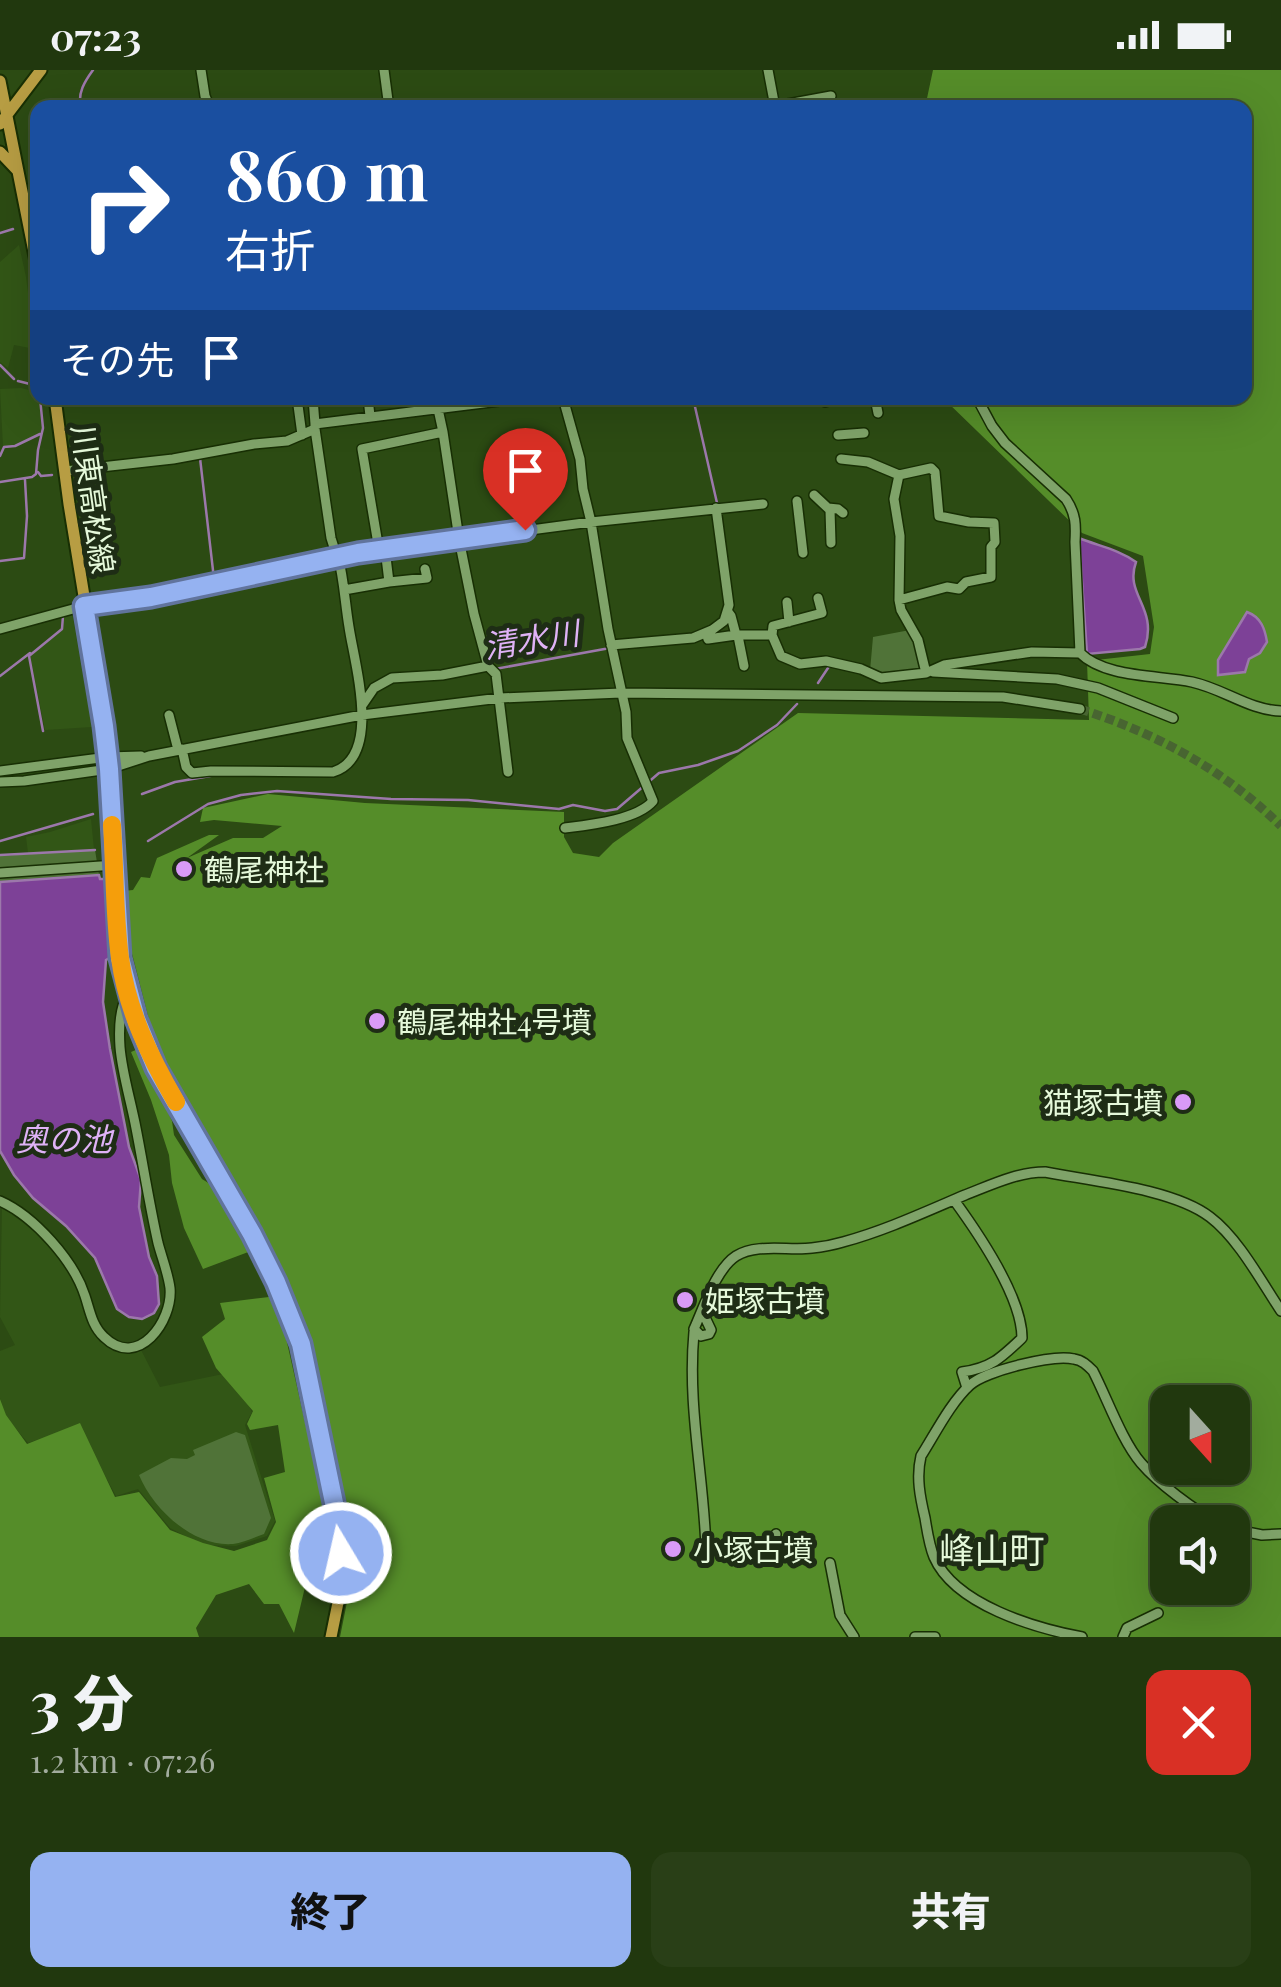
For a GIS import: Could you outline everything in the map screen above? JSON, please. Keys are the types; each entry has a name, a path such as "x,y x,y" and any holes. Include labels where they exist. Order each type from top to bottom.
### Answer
{"main road":[{"path":"4,119 40,70"},
{"path":"0,74 15,84 29,86"},
{"path":"0,81 4,119 30,230"},
{"path":"0,152 19,172"},
{"name":"川東高松線","path":"56,405 108,763 120,958 128,995 156,1068 252,1234 301,1344 338,1522 342,1582 331,1637"}],"street":[{"path":"201,70 207,100"},
{"path":"384,70 388,100"},
{"path":"768,70 774,100"},
{"path":"811,100 832,96"},
{"path":"298,405 302,435"},
{"path":"168,715 192,773 333,772 348,763 355,752 362,710 344,590 331,538 313,405"},
{"path":"369,405 370,416"},
{"path":"65,471 287,441 315,427 433,405 444,432 474,614 500,698 508,772"},
{"path":"565,828 602,824 648,808 653,801 626,738 626,712 580,459 566,405"},
{"path":"876,405 878,413"},
{"path":"980,405 1005,443 1074,510 1080,653"},
{"path":"389,582 362,449 444,432"},
{"path":"838,435 864,434"},
{"path":"840,459 868,462 899,475 930,468 935,472 940,516 994,523 996,542 991,547 991,577 966,582 959,589 947,587 898,600"},
{"path":"899,475 894,500 900,536 898,600 918,640 928,672"},
{"path":"814,495 830,510 831,543"},
{"path":"797,502 803,553"},
{"path":"0,629 84,606 151,597 382,549 763,504"},
{"path":"716,508 730,614 744,666"},
{"path":"828,508 843,512"},
{"path":"344,590 427,578 426,569"},
{"path":"818,598 822,613 773,626 772,635 780,656 800,664 826,661 887,679 928,672 1057,679 1109,692 1173,718"},
{"path":"787,602 789,622"},
{"path":"707,636 730,614"},
{"path":"612,648 707,636 772,635"},
{"path":"928,672 944,665 1032,652 1080,653 1103,666 1192,682 1254,708 1281,711"},
{"path":"362,710 374,688 392,678 491,669"},
{"path":"0,782 24,781 180,750 362,710 500,698 621,693 1003,697 1080,709"},
{"path":"0,771 108,763"},
{"path":"0,873 115,865"},
{"path":"0,1201 19,1213 66,1258 85,1295 92,1320 105,1339 126,1347 139,1346 155,1335 170,1301 170,1286 120,1046 122,1012 128,995"},
{"path":"706,1550 705,1506 693,1426 694,1329 712,1288 736,1256 750,1251 843,1242 1029,1172 1045,1172 1166,1196 1192,1205 1214,1219 1281,1310"},
{"path":"954,1200 976,1230 1012,1296 1022,1326 1022,1338 998,1361 982,1370 962,1372 967,1388"},
{"path":"694,1329 701,1336 711,1330 702,1311"},
{"path":"1082,1637 993,1609 953,1582 934,1557 920,1494 919,1465 921,1456 967,1388 988,1375 1054,1358 1082,1361 1093,1371 1142,1465 1190,1505"},
{"path":"1250,1533 1281,1534"},
{"path":"830,1563 840,1615 854,1637"},
{"path":"1122,1637 1127,1628 1158,1613"},
{"path":"915,1637 935,1637"}],"shaded area":[{"path":"933,70 1281,70 1281,1637 340,1637 352,1561 341,1485 309,1338 289,1283 155,1043 128,938 123,891 133,890 141,877 150,878 157,858 209,835 219,835 187,858 233,838 263,838 282,826 200,822 203,808 268,794 365,803 564,812 564,837 573,853 599,857 613,843 798,713 1089,720 1087,661 1150,654 1154,627 1143,556 1082,533 950,405 1252,405 1252,100 927,100"},
{"path":"19,245 30,309 30,348 14,345 8,368 0,362 0,262"},
{"path":"0,389 30,390 30,405 40,405 41,433 15,446 3,447"},
{"path":"72,613 92,727 45,730 30,655 63,628 64,615"},
{"path":"910,630 920,656 920,672 894,676 870,671 873,637"},
{"path":"91,819 94,849 28,853 26,837"},
{"path":"95,850 99,875 0,882 0,856"},
{"path":"138,1049 172,1121 174,1135 251,1251 203,1269 184,1228 169,1155 131,1052"},
{"path":"2,1207 58,1255 75,1282 88,1322 100,1342 141,1350 160,1387 233,1372 252,1412 245,1425 275,1521 267,1536 236,1546 202,1545 170,1528 138,1489 116,1496 78,1426 28,1443 6,1417 0,1398 0,1351 15,1345 0,1317"},
{"path":"269,1297 286,1338 328,1524 312,1558 294,1633 279,1604 264,1604 249,1584 216,1595 196,1628 199,1637 0,1637 0,1399 6,1415 27,1444 80,1423 115,1497 139,1492 170,1530 234,1551 267,1540 276,1522 264,1478 285,1472 278,1425 250,1430 247,1424 253,1411 216,1368 202,1337 225,1319 220,1303"},
{"path":"236,1432 245,1435 271,1518 264,1534 237,1543 218,1543 189,1532 164,1513 139,1475 171,1458 187,1459 195,1455 193,1450"}],"water":[{"path":"1079,538 1136,562 1134,584 1147,621 1145,647 1087,654"},
{"path":"1247,612 1262,624 1267,642 1260,653 1249,659 1245,672 1218,675 1218,660"},
{"name":"奥の池","path":"99,875 100,879 107,879 115,955 106,960 103,1002 129,1147 141,1180 139,1207 157,1276 159,1304 154,1313 142,1319 117,1309 95,1258 33,1198 0,1151 0,882"}],"waterway":[{"path":"80,100 93,70"},
{"path":"0,233 13,229"},
{"path":"0,365 14,379"},
{"path":"18,381 30,384"},
{"path":"0,482 36,474 43,428 41,405"},
{"path":"695,405 717,503"},
{"path":"0,456 4,447 40,434"},
{"path":"200,458 214,579"},
{"path":"38,472 41,476 52,475"},
{"path":"0,561 24,558 25,480"},
{"path":"43,731 29,656 62,629 63,616"},
{"name":"清水川","path":"495,669 610,648"},
{"path":"0,676 30,653"},
{"path":"818,683 830,665"},
{"path":"148,841 208,804 277,791 468,800 559,809 573,805 605,811 617,809 659,773 738,751 777,725 797,704"},
{"name":"清水川","path":"334,776 349,768"},
{"name":"清水川","path":"142,794 175,782 216,775"},
{"name":"清水川","path":"0,841 93,814"},
{"path":"0,855 95,850"}],"tunnel":[{"path":"1080,709 1188,756 1236,787 1281,826"}],"slow traffic":[{"path":"112,825 120,958 128,995 156,1068 176,1102"}],"place":[{"name":"鶴尾神社","path":"184,869"},
{"name":"鶴尾神社4号墳","path":"377,1021"},
{"name":"猫塚古墳","path":"1183,1102"},
{"name":"姫塚古墳","path":"685,1300"},
{"name":"小塚古墳","path":"673,1549"}],"district":[{"name":"峰山町","path":"992,1548"}],"route":[{"path":"341,1553 301,1344 292,1319 252,1234 156,1068 128,995 120,958 109,769 84,606 151,597 358,553 525,530"}]}
